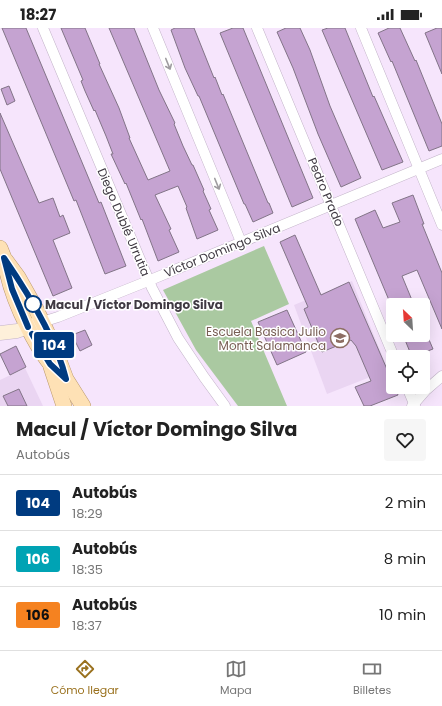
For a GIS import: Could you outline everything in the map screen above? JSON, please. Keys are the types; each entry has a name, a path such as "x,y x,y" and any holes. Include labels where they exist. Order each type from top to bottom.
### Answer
{"main road":[{"path":"2,253 25,289 35,324 64,406"},
{"path":"35,324 59,358 66,379 83,406"},
{"path":"50,364 66,379"}],"street":[{"name":"Diego Dublé Urrutia","path":"43,28 148,281 178,338 225,406"},
{"path":"153,28 241,242"},
{"name":"Pedro Prado","path":"257,28 391,350"},
{"path":"361,28 442,224"},
{"name":"Víctor Domingo Silva","path":"0,333 17,331 58,317 442,159"},
{"path":"410,394 414,405 442,376"}],"shaded area":[{"name":"Escuela Basica Julio Montt Salamanca","path":"352,281 386,365 386,371 327,394 294,305"},
{"path":"25,368 43,406 0,406 0,380"}],"green space":[{"path":"264,246 289,304 251,321 287,406 238,406 196,350 163,290"}],"building":[{"path":"2,28 26,28 99,203 101,202 126,266 105,274 76,200 74,201"},
{"path":"61,28 85,28 119,108 129,138 148,180 170,171 109,28 134,28 159,90 175,123 174,124 183,146 204,190 203,191 211,209 209,210 218,230 197,239 186,208 187,207 178,186 155,195 171,229 169,230 179,252 158,261 142,219 141,220 126,183 125,184 111,154 113,154 95,110 94,111 85,91 81,81 83,80"},
{"path":"175,28 194,28 214,78 215,77 222,95 223,94 273,213 253,222 199,96 185,68 171,30"},
{"path":"233,28 243,28 313,198 292,207 220,33"},
{"path":"286,28 300,28 310,50 330,106 361,178 341,187 277,32"},
{"path":"328,28 345,28 373,97 374,96 403,162 382,170 322,30"},
{"path":"389,28 400,28 415,61 416,60 442,124 442,146 429,151 392,61 391,62 378,33"},
{"path":"437,28 442,28 442,74 425,33"},
{"path":"9,86 15,101 7,105 1,89"},
{"path":"0,113 39,203 53,198 60,217 63,215 70,233 53,240 72,288 53,296 0,169"},
{"path":"413,195 424,224 422,224 442,273 442,329 417,270 402,276 411,298 388,298 355,219 375,210 383,228 400,222 392,203"},
{"path":"295,235 321,295 349,282 386,367 386,394 398,395 370,406 364,406 355,387 371,381 356,346 351,340 322,352 304,309 308,307 280,242"},
{"path":"287,310 306,352 277,365 258,322"},
{"path":"85,330 92,345 80,351 72,335"},
{"path":"406,342 430,342 433,349 430,350 409,350"},
{"path":"16,346 26,367 10,375 0,354"},
{"path":"19,389 27,406 8,406 3,396"}],"bus line":[{"name":"104","path":"28,327 8,279 4,258 18,277 50,336 66,379 50,364 32,334"}],"place":[{"name":"Macul / Víctor Domingo Silva","path":"33,304"},
{"name":"Escuela Basica Julio Montt Salamanca","path":"340,338"}]}
